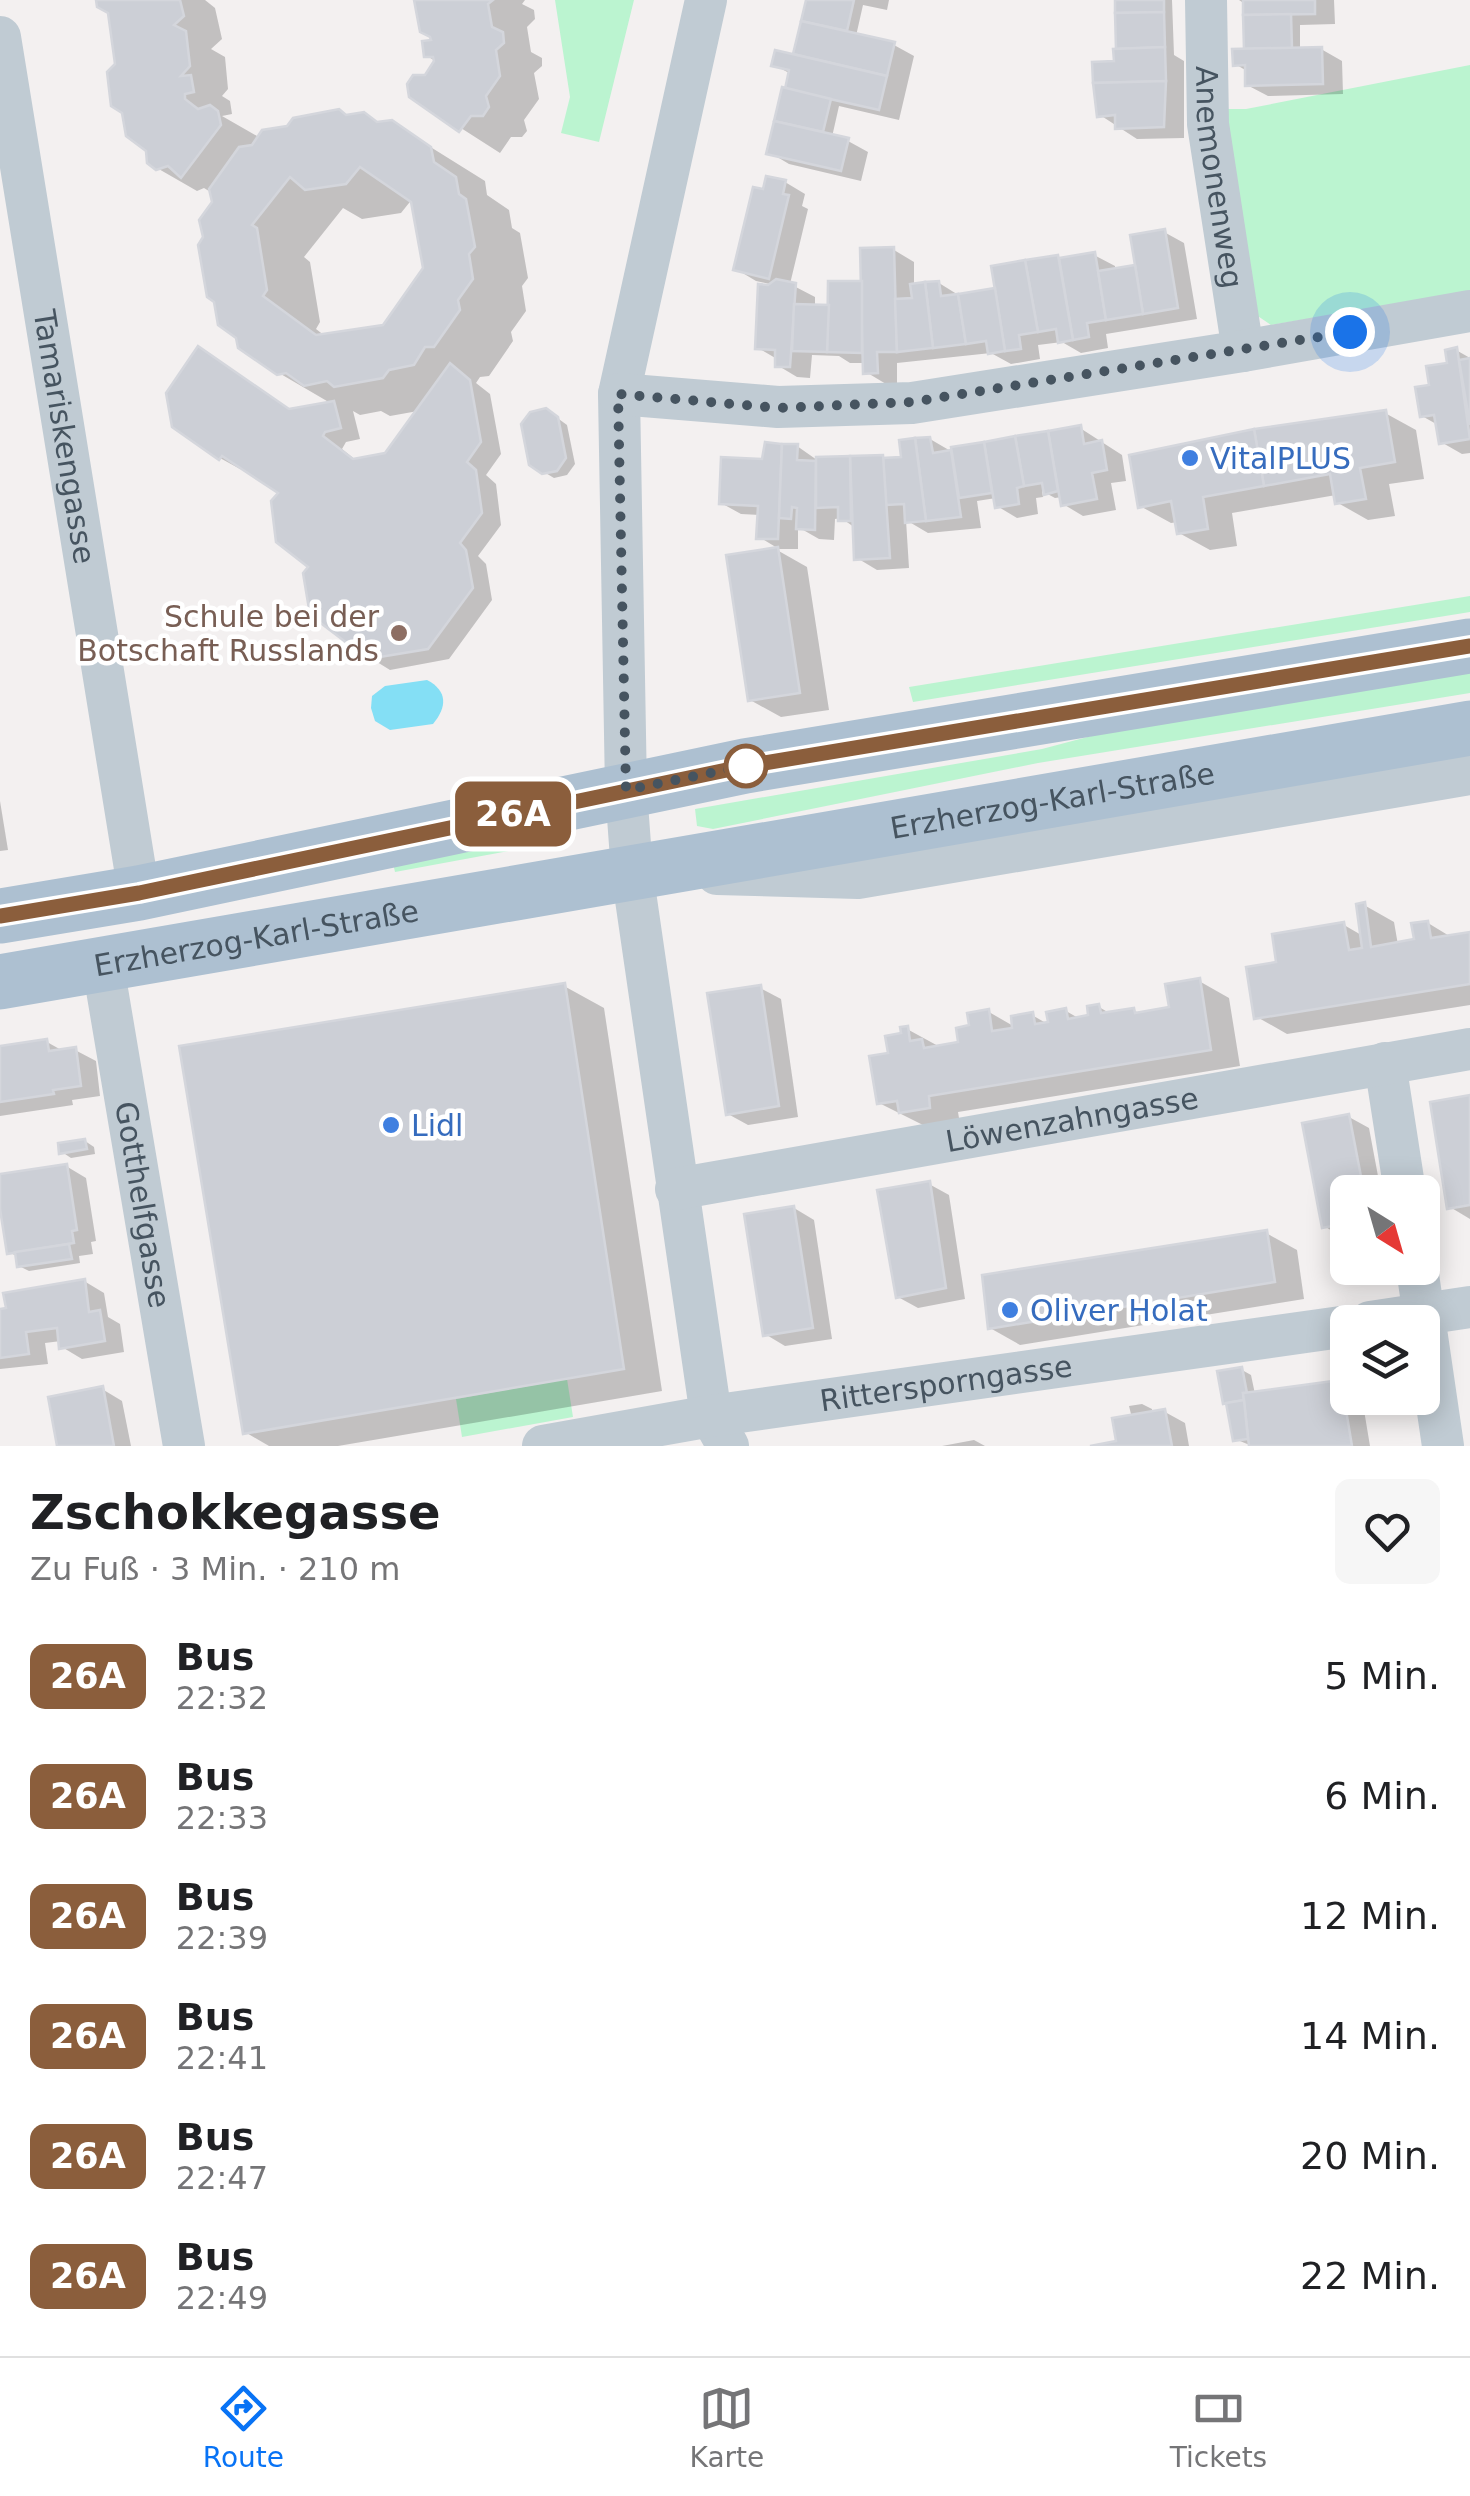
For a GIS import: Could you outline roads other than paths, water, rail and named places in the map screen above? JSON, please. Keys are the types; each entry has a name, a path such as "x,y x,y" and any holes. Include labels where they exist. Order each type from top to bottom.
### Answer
{"main road":[{"path":"0,916 139,893 746,766 1470,646"},
{"name":"Erzherzog-Karl-Straße","path":"0,982 1470,728"}],"street":[{"path":"706,0 618,394 626,790 632,872 676,1188 719,1431"},
{"name":"Anemonenweg","path":"1206,0 1208,124 1243,352"},
{"name":"Tamariskengasse","path":"0,37 139,893"},
{"path":"618,394 778,408 912,402 1243,352 1470,311"},
{"name":"Erzherzog-Karl-Straße","path":"632,872 858,878 1470,774"},
{"name":"Gotthelfgasse","path":"104,966 184,1446"},
{"name":"Löwenzahngasse","path":"676,1188 1470,1049"},
{"path":"1385,1063 1402,1175"},
{"path":"1440,1312 1470,1307"},
{"name":"Rittersporngasse","path":"542,1446 719,1431 1330,1329"},
{"path":"1438,1415 1443,1446"}],"water":[{"path":"427,680 439,689 443,700 433,724 390,730 375,721 372,696 385,686"}],"place":[{"name":"VitalPLUS","path":"1190,458"},
{"name":"Schule bei der Botschaft Russlands","path":"399,633"},
{"name":"Lidl","path":"391,1125"},
{"name":"Oliver Holat","path":"1010,1310"}]}
